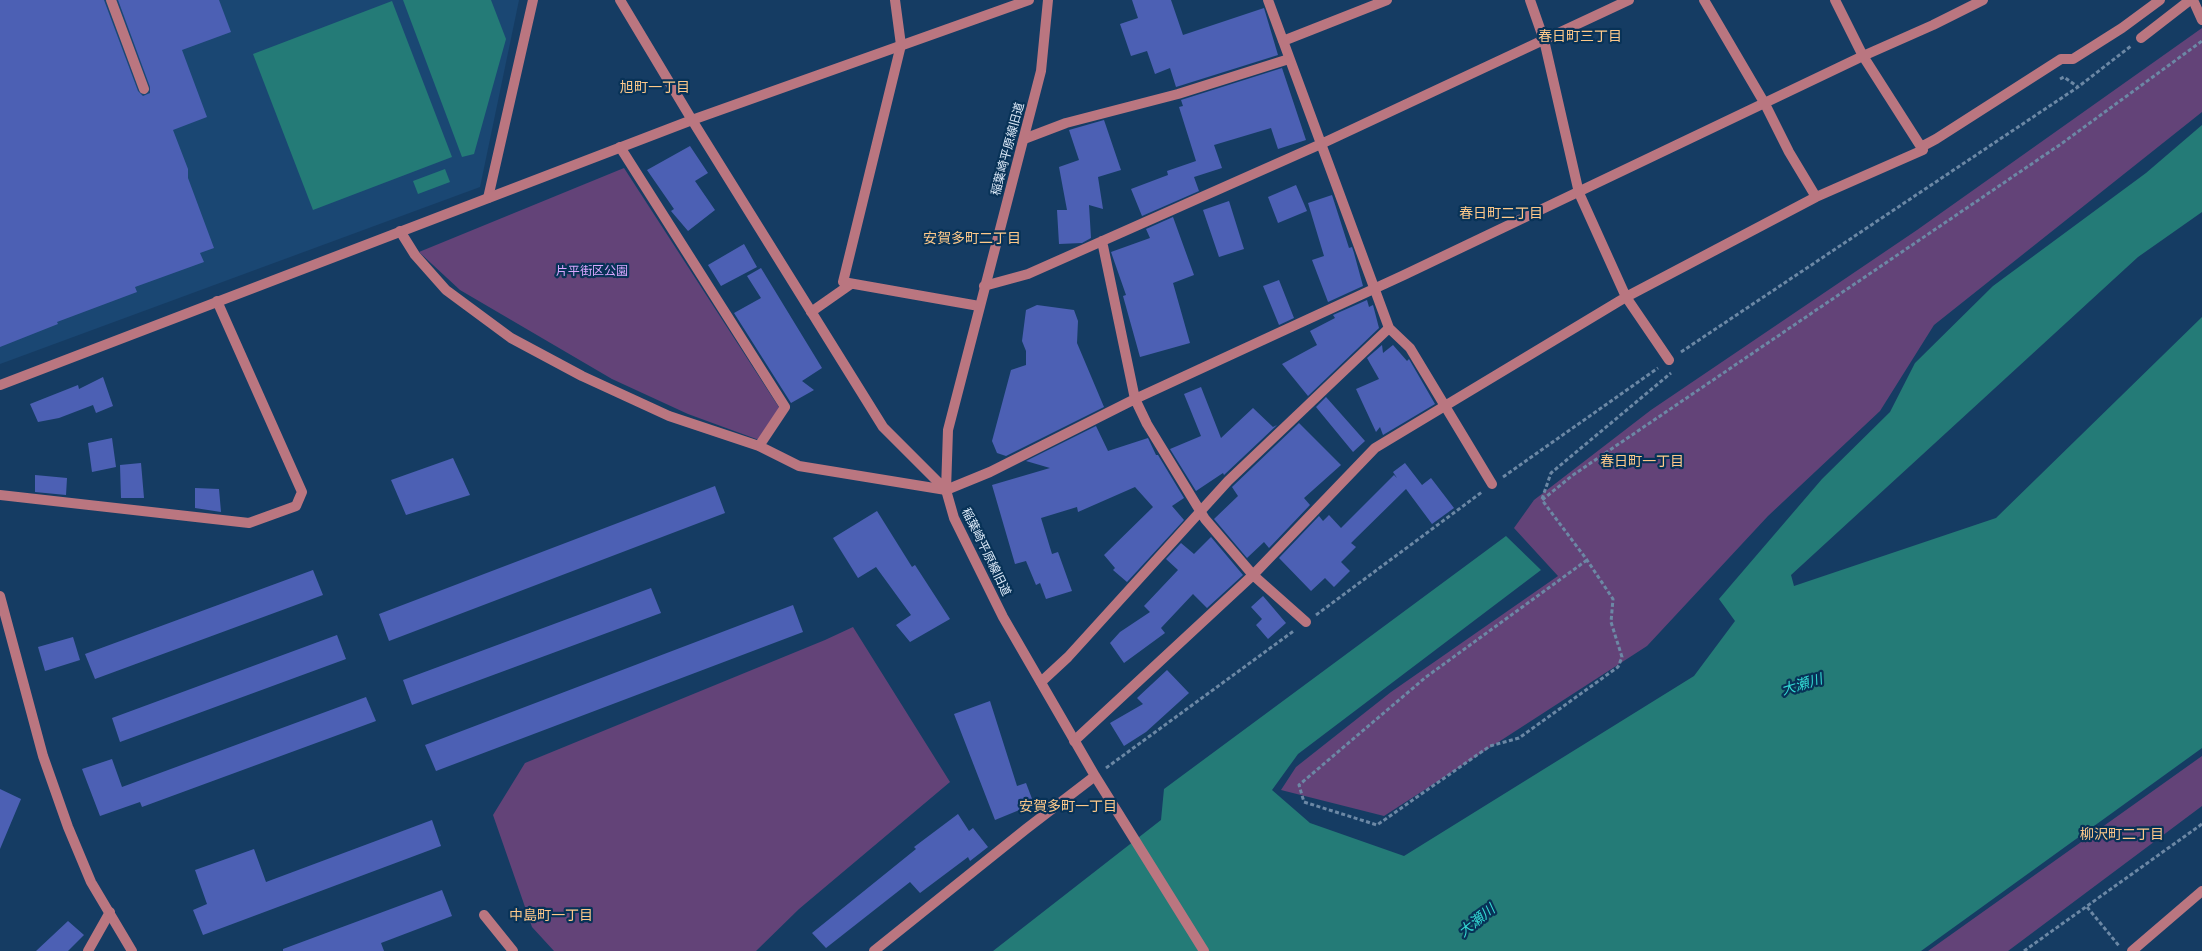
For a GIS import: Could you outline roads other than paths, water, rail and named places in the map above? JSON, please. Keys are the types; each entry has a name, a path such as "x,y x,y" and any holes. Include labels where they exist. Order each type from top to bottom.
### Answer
{"street":[{"path":"111,0 144,90"},
{"path":"488,198 533,0"},
{"path":"895,0 901,45 842,282 979,306"},
{"path":"0,385 692,120 1029,0"},
{"name":"稲葉崎平原線旧道","path":"1048,0 1041,71 948,430 946,490 959,527 1003,617 1095,776 1204,951"},
{"path":"1268,0 1389,328 1410,348 1492,484"},
{"path":"1283,41 1387,0"},
{"path":"1530,0 1544,40 1579,192 1626,297 1669,360"},
{"path":"984,286 1028,274 1321,144 1629,0"},
{"path":"1704,0 1765,104 1788,152 1816,197"},
{"path":"1074,741 1253,575 1375,448 1626,297 1816,197 1923,150 1863,56 1835,0"},
{"path":"400,231 415,255 446,290 511,338 582,376 669,416 759,446 799,466 946,490 990,472 1135,399 1374,290 1863,56 1933,26 1983,0"},
{"path":"1921,146 1936,139 2061,59 2074,58 2122,28 2160,0"},
{"path":"623,1 692,120 883,427 946,490"},
{"path":"2142,38 2193,3 2202,20"},
{"path":"1024,139 1066,124 1178,94 1289,59"},
{"path":"620,147 785,407 759,446"},
{"path":"1102,241 1135,399 1147,424 1200,512 1253,575 1306,622"},
{"path":"811,312 851,284"},
{"path":"0,495 249,523 296,506 302,492 217,302"},
{"path":"1041,682 1068,657 1228,481 1389,328"},
{"path":"0,596 3,620 43,756 68,827 91,882 132,951"},
{"path":"874,951 1095,776"},
{"path":"2132,951 2202,891"},
{"path":"88,951 110,912"},
{"path":"484,915 513,951"}],"water":[{"path":"403,0 491,0 506,39 474,154 462,157"},
{"path":"392,1 452,157 313,210 253,54"},
{"name":"大瀬川","path":"2202,125 2202,212 2138,257 1791,575 1794,586 1996,518 2202,317 2202,748 1921,951 993,951 1161,820 1164,789 1506,536 1541,570 1298,754 1272,790 1310,823 1404,856 1694,676 1735,621 1719,599 1822,479 1890,412 1915,363 1993,286 2146,173"},
{"path":"445,169 450,182 418,194 413,181"}],"district":[{"name":"春日町三丁目","path":"1580,37"},
{"name":"旭町一丁目","path":"655,88"},
{"name":"春日町二丁目","path":"1501,214"},
{"name":"安賀多町二丁目","path":"972,239"},
{"name":"春日町一丁目","path":"1642,462"},
{"name":"安賀多町一丁目","path":"1068,807"},
{"name":"柳沢町二丁目","path":"2122,835"},
{"name":"中島町一丁目","path":"551,916"}],"park label":[{"name":"片平街区公園","path":"592,271"}]}
